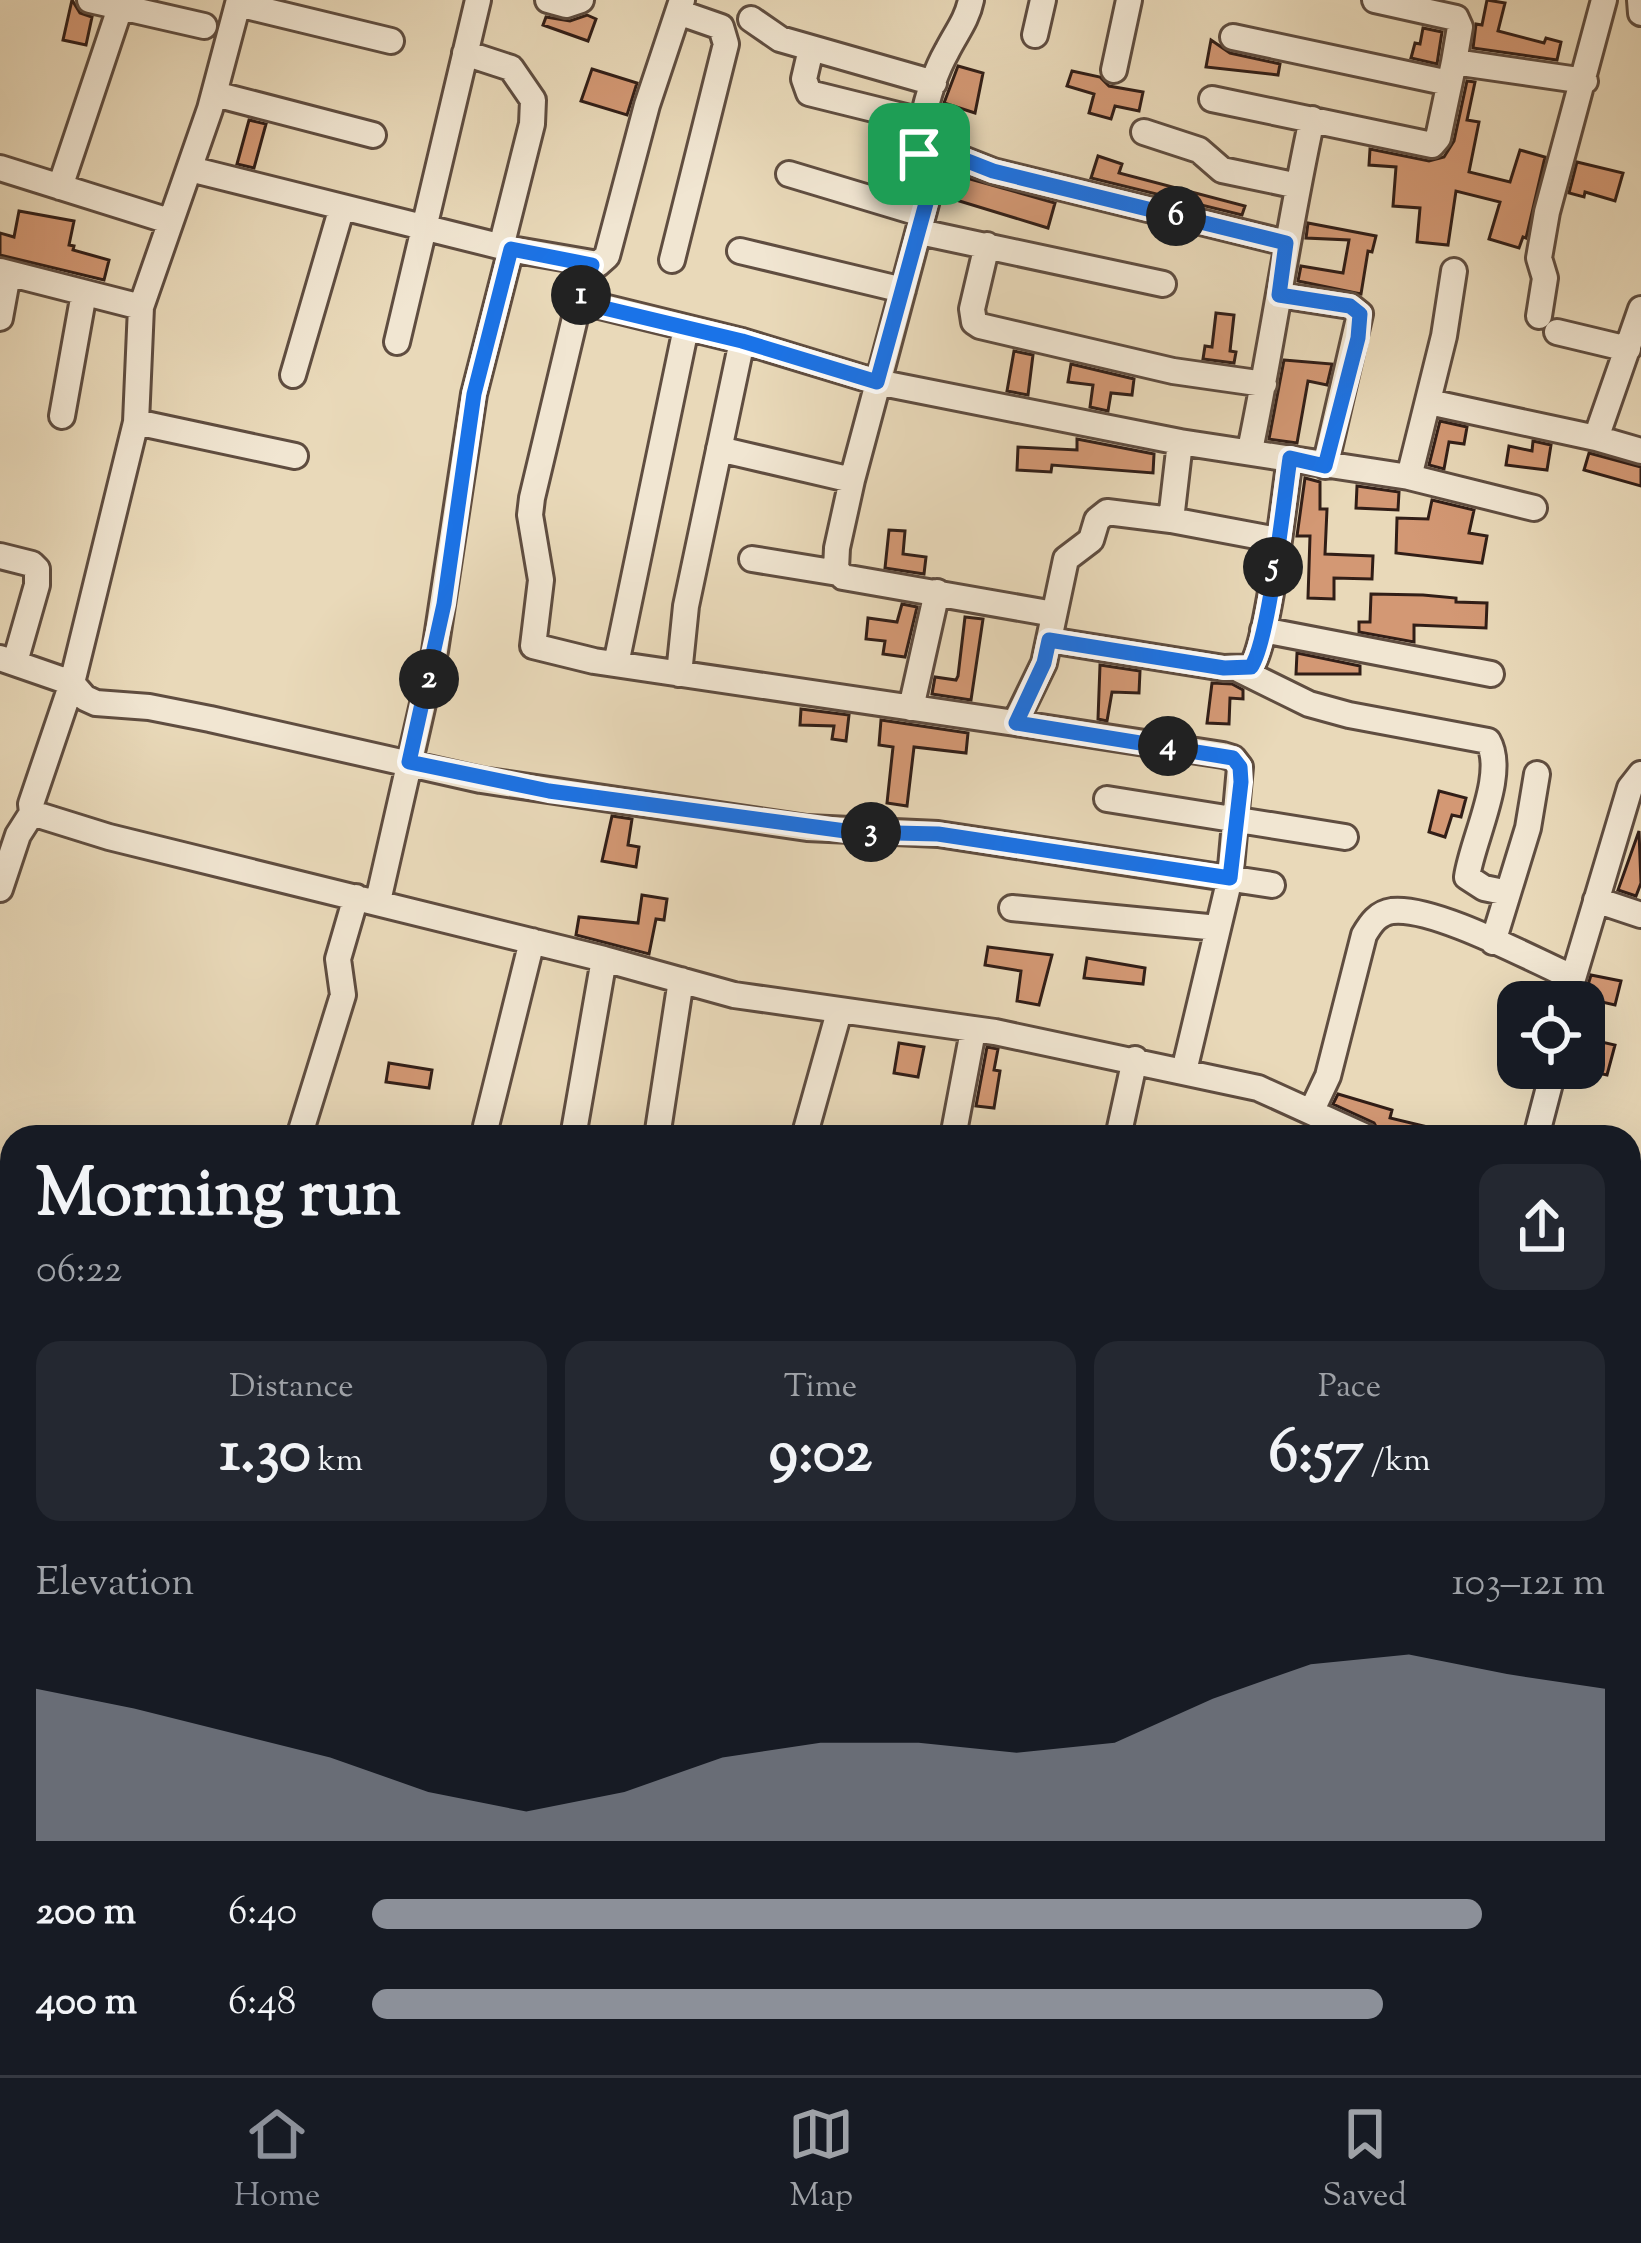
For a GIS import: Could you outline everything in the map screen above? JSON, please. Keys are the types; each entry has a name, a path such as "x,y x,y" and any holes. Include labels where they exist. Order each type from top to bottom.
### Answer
{"street":[{"path":"397,342 478,0"},
{"path":"548,0 566,5 580,0"},
{"path":"838,574 836,548 921,223 928,180 920,162 920,132 942,61 966,20 971,0"},
{"path":"1035,35 1043,0"},
{"path":"1114,70 1129,0"},
{"path":"1212,99 1435,144 1460,28 1456,18 1375,0"},
{"path":"1604,0 1539,258 1548,324 1628,349"},
{"path":"1640,0 1641,14"},
{"path":"2,876 22,824 32,813 72,683 136,422 141,307 190,169 239,2 391,40"},
{"path":"61,187 108,3 204,26"},
{"path":"190,169 506,248 592,265 604,262 680,6 721,28 726,44 672,260"},
{"path":"721,28 758,9 765,32 934,83"},
{"path":"1233,37 1451,72 1585,81"},
{"path":"811,49 804,80 809,93 920,132 993,171 1286,243"},
{"path":"303,1125 343,995 338,959 367,899 409,762 444,604 474,394 532,124 533,100 512,68 465,53"},
{"path":"214,94 373,135"},
{"path":"1250,451 1312,119"},
{"path":"1144,132 1199,150 1222,170 1298,186"},
{"path":"0,168 170,221"},
{"path":"789,174 987,245 1163,284"},
{"path":"292,374 342,207"},
{"path":"987,245 972,309 974,322 980,326 1173,370 1264,384"},
{"path":"740,250 903,290"},
{"path":"592,265 532,498 530,515 541,580 533,646 616,664 1233,758 1240,767 1230,878 1184,1071"},
{"path":"1409,477 1454,271"},
{"path":"0,318 4,272 141,307"},
{"path":"62,416 84,293"},
{"path":"1279,295 1350,306 1360,314 1325,466"},
{"path":"579,302 742,341 877,382 1180,442 1409,477 1534,508"},
{"path":"1596,438 1641,309"},
{"path":"616,664 686,328"},
{"path":"679,674 686,606 742,341"},
{"path":"1429,402 1641,451"},
{"path":"136,422 296,456"},
{"path":"1172,520 1180,442"},
{"path":"719,449 853,479"},
{"path":"1240,670 1257,659 1290,458"},
{"path":"1016,723 1044,663 1061,567 1074,550 1091,540 1100,515 1115,512 1277,539"},
{"path":"0,556 37,569 37,584 8,660 72,683 96,703 166,710 549,791 830,830 938,834 1272,885"},
{"path":"752,560 1054,614"},
{"path":"911,708 937,592"},
{"path":"1263,629 1490,674"},
{"path":"1049,640 1240,670 1309,704 1488,741 1493,752 1490,785 1467,877 1484,888 1508,893"},
{"path":"1492,942 1528,829 1537,774"},
{"path":"1572,981 1596,900 1632,818 1630,788 1641,774"},
{"path":"1107,799 1345,837"},
{"path":"32,813 109,837 604,958 734,995 1135,1059 1258,1088 1342,1125"},
{"path":"1596,900 1641,915"},
{"path":"1012,908 1218,928"},
{"path":"1312,1110 1328,1076 1364,935 1378,916 1396,910 1432,916 1492,942 1555,981"},
{"path":"486,1125 532,941"},
{"path":"575,1125 604,958"},
{"path":"659,1125 681,980"},
{"path":"807,1125 838,1012"},
{"path":"955,1125 973,1031"},
{"path":"1121,1125 1135,1059"},
{"path":"1539,1125 1548,1089"}],"building":[{"path":"72,0 80,13 92,17 86,45 63,40"},
{"path":"1487,0 1505,3 1498,31 1544,43 1546,38 1561,42 1557,60 1473,48 1476,24 1482,25"},
{"path":"587,15 596,19 588,41 543,25 546,17 570,21"},
{"path":"1423,28 1442,32 1437,64 1411,58"},
{"path":"1211,40 1230,53 1280,64 1278,75 1206,67"},
{"path":"958,66 983,73 975,113 944,103"},
{"path":"592,69 637,83 627,115 581,101"},
{"path":"1072,71 1100,77 1109,86 1143,92 1139,111 1115,106 1111,119 1089,113 1094,94 1067,86"},
{"path":"1467,81 1475,82 1467,120 1479,122 1469,172 1510,182 1520,150 1545,157 1526,238 1519,248 1489,239 1500,202 1456,191 1448,245 1417,242 1420,208 1393,206 1396,167 1369,165 1370,149 1429,161 1444,157 1454,141"},
{"path":"249,120 266,124 254,168 237,164"},
{"path":"1098,156 1122,164 1119,173 1245,206 1242,215 1091,178"},
{"path":"1577,162 1623,173 1615,201 1585,192 1584,197 1569,193"},
{"path":"963,177 1055,203 1048,228 956,200"},
{"path":"19,211 74,221 69,245 109,260 104,280 0,255 0,233 14,237"},
{"path":"1308,223 1376,236 1372,252 1368,251 1361,294 1298,281 1301,266 1343,273 1349,240 1306,238"},
{"path":"1216,313 1234,315 1230,351 1236,352 1234,363 1203,359 1205,346 1212,347"},
{"path":"1014,351 1033,355 1028,395 1007,391"},
{"path":"1284,360 1332,364 1327,385 1308,381 1297,443 1269,439"},
{"path":"1071,364 1134,379 1132,395 1111,393 1108,411 1090,407 1093,385 1068,382"},
{"path":"1440,421 1467,427 1464,444 1449,442 1444,469 1429,465"},
{"path":"1077,439 1154,454 1153,473 1052,465 1051,472 1017,470 1018,447 1077,450"},
{"path":"1533,441 1551,445 1547,470 1506,465 1509,446 1532,451"},
{"path":"1589,453 1641,467 1641,486 1584,470"},
{"path":"1305,478 1320,482 1320,509 1327,509 1325,554 1373,556 1372,579 1334,578 1334,599 1308,598 1310,536 1297,536"},
{"path":"1357,486 1399,492 1398,510 1356,508"},
{"path":"1432,500 1474,510 1469,533 1487,536 1482,563 1396,553 1397,518 1428,519"},
{"path":"889,530 905,531 903,554 926,557 924,574 885,568"},
{"path":"1371,594 1487,603 1486,628 1414,625 1414,642 1359,632 1359,622 1370,622"},
{"path":"902,604 917,607 905,657 883,654 885,641 866,639 868,618 897,622"},
{"path":"965,617 983,619 971,700 932,694 935,677 956,680 958,676"},
{"path":"1297,653 1360,666 1360,674 1296,674"},
{"path":"1100,665 1140,671 1139,693 1112,692 1107,721 1098,719"},
{"path":"1212,683 1243,690 1243,699 1230,698 1229,724 1207,723"},
{"path":"801,709 849,715 846,741 832,739 834,726 800,725"},
{"path":"881,720 968,733 966,753 914,747 907,806 887,803 893,747 879,745"},
{"path":"1439,791 1466,798 1461,817 1452,815 1445,837 1429,832"},
{"path":"612,816 632,819 628,845 639,847 636,867 602,861"},
{"path":"1639,831 1641,883 1636,896 1618,890"},
{"path":"642,895 667,899 664,920 656,919 649,954 576,935 579,917 638,923"},
{"path":"988,947 1052,955 1039,1005 1017,1001 1021,971 985,965"},
{"path":"1087,958 1145,968 1143,984 1084,978"},
{"path":"1591,975 1621,981 1615,1005 1605,1003 1605,981 1589,981"},
{"path":"899,1043 924,1047 918,1077 894,1073"},
{"path":"1605,1043 1615,1045 1605,1075"},
{"path":"987,1047 998,1049 994,1108 976,1106"},
{"path":"389,1063 432,1070 429,1088 386,1082"},
{"path":"1338,1094 1392,1110 1390,1118 1419,1125 1375,1125 1333,1104"}],"route":[{"path":"919,142 993,171 1286,243 1279,295 1350,306 1360,314 1325,466 1290,458 1263,629 1251,667 1224,668 1049,640 1044,663 1016,723 1233,758 1240,767 1241,782 1230,878 938,834 807,827 549,791 409,762 444,604 474,394 511,249 592,265 579,302 742,341 877,382 928,196 919,154 919,142"}]}
